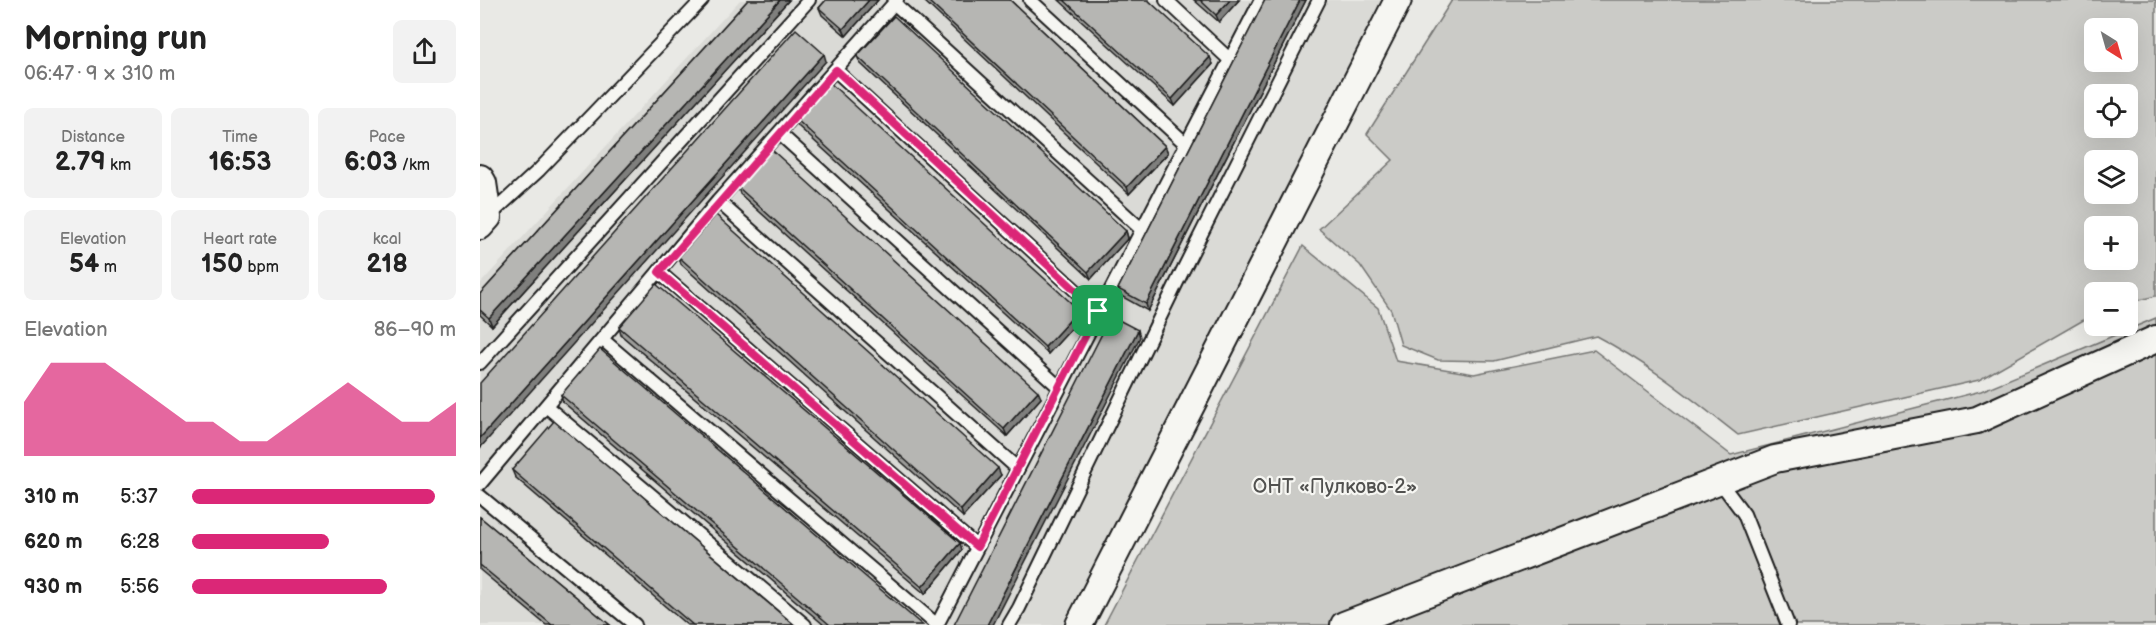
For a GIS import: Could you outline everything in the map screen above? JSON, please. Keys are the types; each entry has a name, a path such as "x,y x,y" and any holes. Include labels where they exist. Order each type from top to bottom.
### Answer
{"street":[{"path":"1079,625 1398,0"},
{"path":"480,178 483,183 484,222"},
{"path":"1344,625 1775,459 1977,420 2156,339"}],"lane":[{"path":"484,222 539,170 702,0"},
{"path":"480,363 809,0"},
{"path":"1030,0 1186,144"},
{"path":"1166,0 1230,60"},
{"path":"602,339 937,625 1261,0"},
{"path":"1009,625 1181,274 1319,0"},
{"path":"480,484 718,201 895,1 1141,229"},
{"path":"836,70 1098,311"},
{"path":"779,133 1059,387"},
{"path":"718,201 1017,468"},
{"path":"659,272 977,547"},
{"path":"546,406 805,625"},
{"path":"1720,482 1744,514 1788,625"},
{"path":"480,496 635,625"}],"shaded area":[{"path":"740,0 1386,0 1068,625 480,625 480,284"}],"green space":[{"path":"1452,0 2156,0 2156,296 2138,300 2138,282 2084,282 2084,320 1979,380 1738,435 1652,370 1596,336 1494,361 1438,360 1401,345 1391,310 1360,265 1319,229 1393,160 1367,134"},
{"name":"ОНТ «Пулково-2»","path":"1303,246 1378,308 1396,361 1474,374 1594,350 1731,455 1981,391 2113,336 2138,336 2138,326 2156,318 2156,625 1104,625"}],"building":[{"path":"748,0 780,0 489,318 480,310 480,294"},
{"path":"826,0 869,0 843,29 819,8"},
{"path":"927,0 1010,0 1165,146 1127,187"},
{"path":"1064,0 1148,0 1210,57 1172,99"},
{"path":"1200,0 1230,0 1216,15"},
{"path":"1265,0 1300,0 1146,304 1118,289"},
{"path":"894,16 1126,231 1088,272 857,56"},
{"path":"796,29 824,54 480,438 480,383"},
{"path":"829,82 1079,310 1045,347 795,118"},
{"path":"772,150 1038,391 1004,429 738,187"},
{"path":"716,215 998,468 961,510 679,257"},
{"path":"656,284 960,543 922,587 619,327"},
{"path":"1111,316 1138,330 987,625 954,625"},
{"path":"600,349 922,625 830,625 561,395"},
{"path":"554,421 794,625 693,625 512,470"},
{"path":"480,517 610,625 552,625 480,565"}],"route":[{"path":"836,70 1098,311 977,547 659,272 718,201 836,70"}]}
